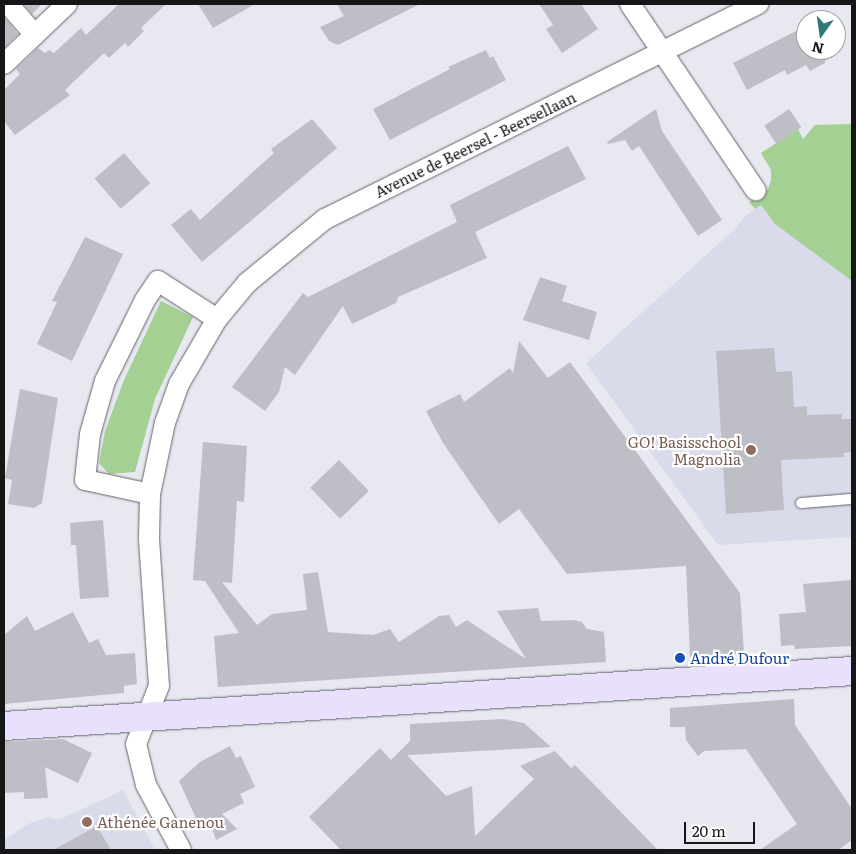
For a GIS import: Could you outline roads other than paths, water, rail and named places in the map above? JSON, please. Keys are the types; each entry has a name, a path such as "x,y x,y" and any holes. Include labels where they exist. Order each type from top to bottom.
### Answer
{"main road":[{"path":"4,726 852,671"}],"street":[{"path":"8,4 36,35"},
{"path":"4,64 68,4"},
{"path":"630,4 756,191"},
{"name":"Avenue de Beersel - Beersellaan","path":"181,850 146,785 136,744 159,686 149,538 150,494 165,423 176,392 217,319 247,283 325,219 759,4"},
{"path":"150,494 84,480 90,434 105,382 145,300 158,281 217,319"}],"lane":[{"path":"801,503 852,499"}],"place":[{"name":"GO! Basisschool Magnolia","path":"751,450"},
{"name":"André Dufour","path":"680,658"},
{"name":"Athénée Ganenou","path":"87,822"}]}
